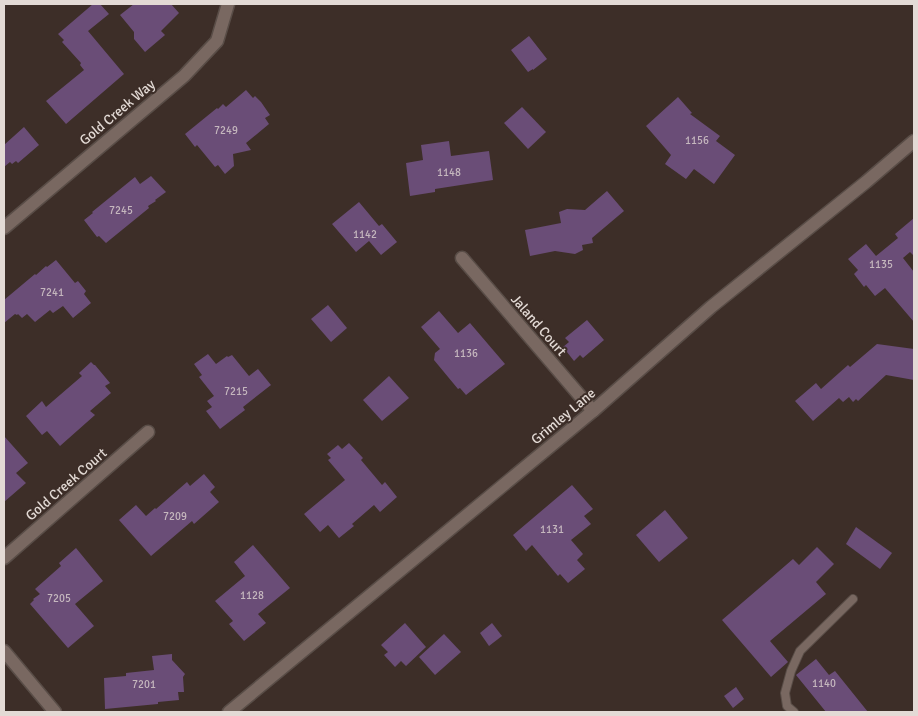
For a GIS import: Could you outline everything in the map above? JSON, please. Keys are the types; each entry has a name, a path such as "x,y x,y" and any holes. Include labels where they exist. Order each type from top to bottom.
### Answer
{"street":[{"name":"Gold Creek Way","path":"4,228 184,76 217,42 228,4"},
{"name":"Grimley Lane","path":"229,712 593,411 711,307 914,141"},
{"name":"Jaland Court","path":"462,258 593,411"},
{"name":"Gold Creek Court","path":"4,558 148,432"},
{"path":"4,651 55,712"}],"lane":[{"path":"794,712 787,706 785,693 791,671 800,652 853,599"}],"building":[{"path":"93,4 100,4 109,14 88,31 124,74 66,124 46,101 84,70 80,65 81,63 62,42 64,40 58,34"},
{"path":"134,4 171,4 179,13 161,31 165,35 145,52 134,39 134,32 120,15"},
{"path":"529,36 547,59 528,72 511,50"},
{"path":"246,90 253,98 255,96 261,102 270,115 265,118 269,124 246,143 251,150 233,154 234,166 225,174 218,165 215,167 197,145 195,147 185,134 217,108 223,104 226,107"},
{"path":"678,97 692,113 690,114 720,136 716,141 735,155 714,184 694,169 686,179 665,164 671,155 646,126"},
{"path":"522,107 546,132 528,149 504,123"},
{"path":"24,127 39,145 18,163 16,161 12,164 10,162 4,167 4,145"},
{"path":"449,141 451,156 489,151 493,180 435,189 435,192 410,196 406,163 423,160 421,145"},
{"path":"151,176 166,192 106,243 99,236 97,237 84,220 135,177 140,184"},
{"path":"607,191 624,211 592,238 593,243 582,245 583,250 575,254 555,251 530,256 525,230 561,223 559,212 567,209 585,210"},
{"path":"359,202 379,226 382,224 397,242 381,255 369,241 356,252 332,224"},
{"path":"914,218 914,256 910,252 903,258 914,272 914,322 885,288 875,296 866,285 864,287 854,274 858,270 848,259 866,244 876,256 898,238 895,234"},
{"path":"56,260 75,283 78,281 86,291 84,294 91,303 73,318 63,306 53,313 50,310 35,322 27,314 22,318 15,314 4,323 4,300 35,274"},
{"path":"328,305 347,328 331,342 311,319"},
{"path":"439,311 458,333 470,323 505,364 466,395 460,388 458,389 434,360 435,353 440,349 421,327"},
{"path":"587,320 604,340 583,358 580,355 574,361 563,347 569,342 565,338"},
{"path":"877,344 914,349 914,380 886,375 858,401 856,399 853,402 849,397 843,402 839,398 813,421 795,401 816,383 821,389 848,365 850,367"},
{"path":"208,354 216,364 227,356 232,355 249,376 258,369 271,385 243,407 245,410 220,429 206,411 212,407 207,401 214,396 199,377 202,375 194,364"},
{"path":"91,362 110,383 105,386 111,393 90,411 95,415 60,446 47,431 42,435 26,416 42,401 46,407 82,376 79,373"},
{"path":"389,376 409,398 382,421 363,400"},
{"path":"4,436 28,463 16,473 26,483 4,502"},
{"path":"349,443 363,458 361,460 382,485 385,482 397,497 380,512 374,505 352,524 354,526 339,538 328,525 320,532 304,514 345,480 328,460 331,458 327,454 338,445 342,449"},
{"path":"204,474 215,487 210,492 219,502 194,524 192,521 151,556 119,520 136,505 146,516 187,482 190,486"},
{"path":"572,485 593,509 584,516 591,524 571,540 583,554 577,560 585,569 568,583 560,574 558,576 532,545 526,551 513,535"},
{"path":"665,510 688,538 659,562 636,535"},
{"path":"856,527 892,553 880,569 846,544"},
{"path":"253,545 290,588 258,614 266,623 244,641 229,624 233,621 215,601 245,576 234,562"},
{"path":"817,547 834,564 816,582 826,594 770,641 788,662 771,677 722,620 793,559 799,565"},
{"path":"76,548 103,581 75,604 94,626 68,648 30,604 40,594 35,589 61,566 59,563"},
{"path":"405,623 426,647 406,666 401,661 395,667 384,655 388,652 381,645"},
{"path":"492,623 502,636 489,646 480,633"},
{"path":"444,634 461,652 435,675 419,657"},
{"path":"172,654 172,660 185,674 183,677 184,692 178,692 179,700 105,709 104,678 126,676 126,673 154,670 152,656"},
{"path":"816,659 829,675 835,671 868,712 826,712 796,675"},
{"path":"736,687 744,699 733,708 724,696"}]}
